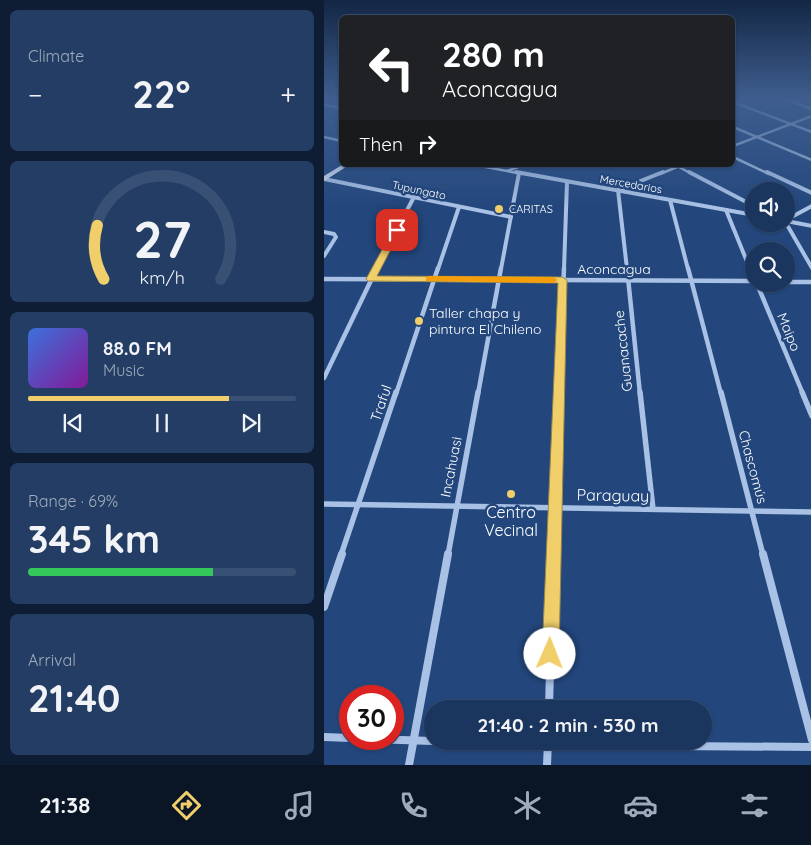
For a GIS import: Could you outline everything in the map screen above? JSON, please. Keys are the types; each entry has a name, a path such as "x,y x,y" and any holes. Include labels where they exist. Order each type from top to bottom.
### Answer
{"main road":[{"path":"324,179 343,167"}],"street":[{"path":"751,135 811,160"},
{"path":"735,145 762,135"},
{"path":"324,138 339,140"},
{"path":"735,158 811,194"},
{"name":"Mercedarios","path":"487,167 745,213"},
{"path":"507,171 518,167"},
{"path":"618,190 676,167"},
{"path":"680,167 745,201"},
{"name":"Incahuasi","path":"409,765 519,173"},
{"name":"Tupungato","path":"324,179 511,217"},
{"path":"549,700 554,508 567,182"},
{"name":"Guanacache","path":"618,190 626,281 653,509"},
{"path":"324,378 371,279 414,198"},
{"name":"Chascomús","path":"670,200 811,740"},
{"path":"795,216 811,206"},
{"name":"Traful","path":"324,607 460,207"},
{"name":"Maipo","path":"726,210 745,257"},
{"path":"795,223 811,226"},
{"path":"324,232 334,234 336,237 324,256"},
{"path":"791,232 811,268"},
{"path":"324,246 330,246"},
{"name":"Aconcagua","path":"324,279 745,281"},
{"path":"795,282 811,282"},
{"name":"Maipo","path":"760,292 811,416"},
{"name":"Paraguay","path":"324,504 811,512"},
{"path":"324,737 339,738"},
{"path":"404,740 424,741"},
{"path":"712,745 811,747"},
{"path":"547,765 548,750"}],"slow traffic":[{"path":"429,279 553,280"}],"place":[{"name":"CARITAS","path":"499,209"},
{"name":"Taller chapa y pintura El Chileno","path":"419,321"},
{"name":"Centro Vecinal","path":"511,494"}],"route":[{"path":"397,230 371,279 562,280 550,654"}]}
